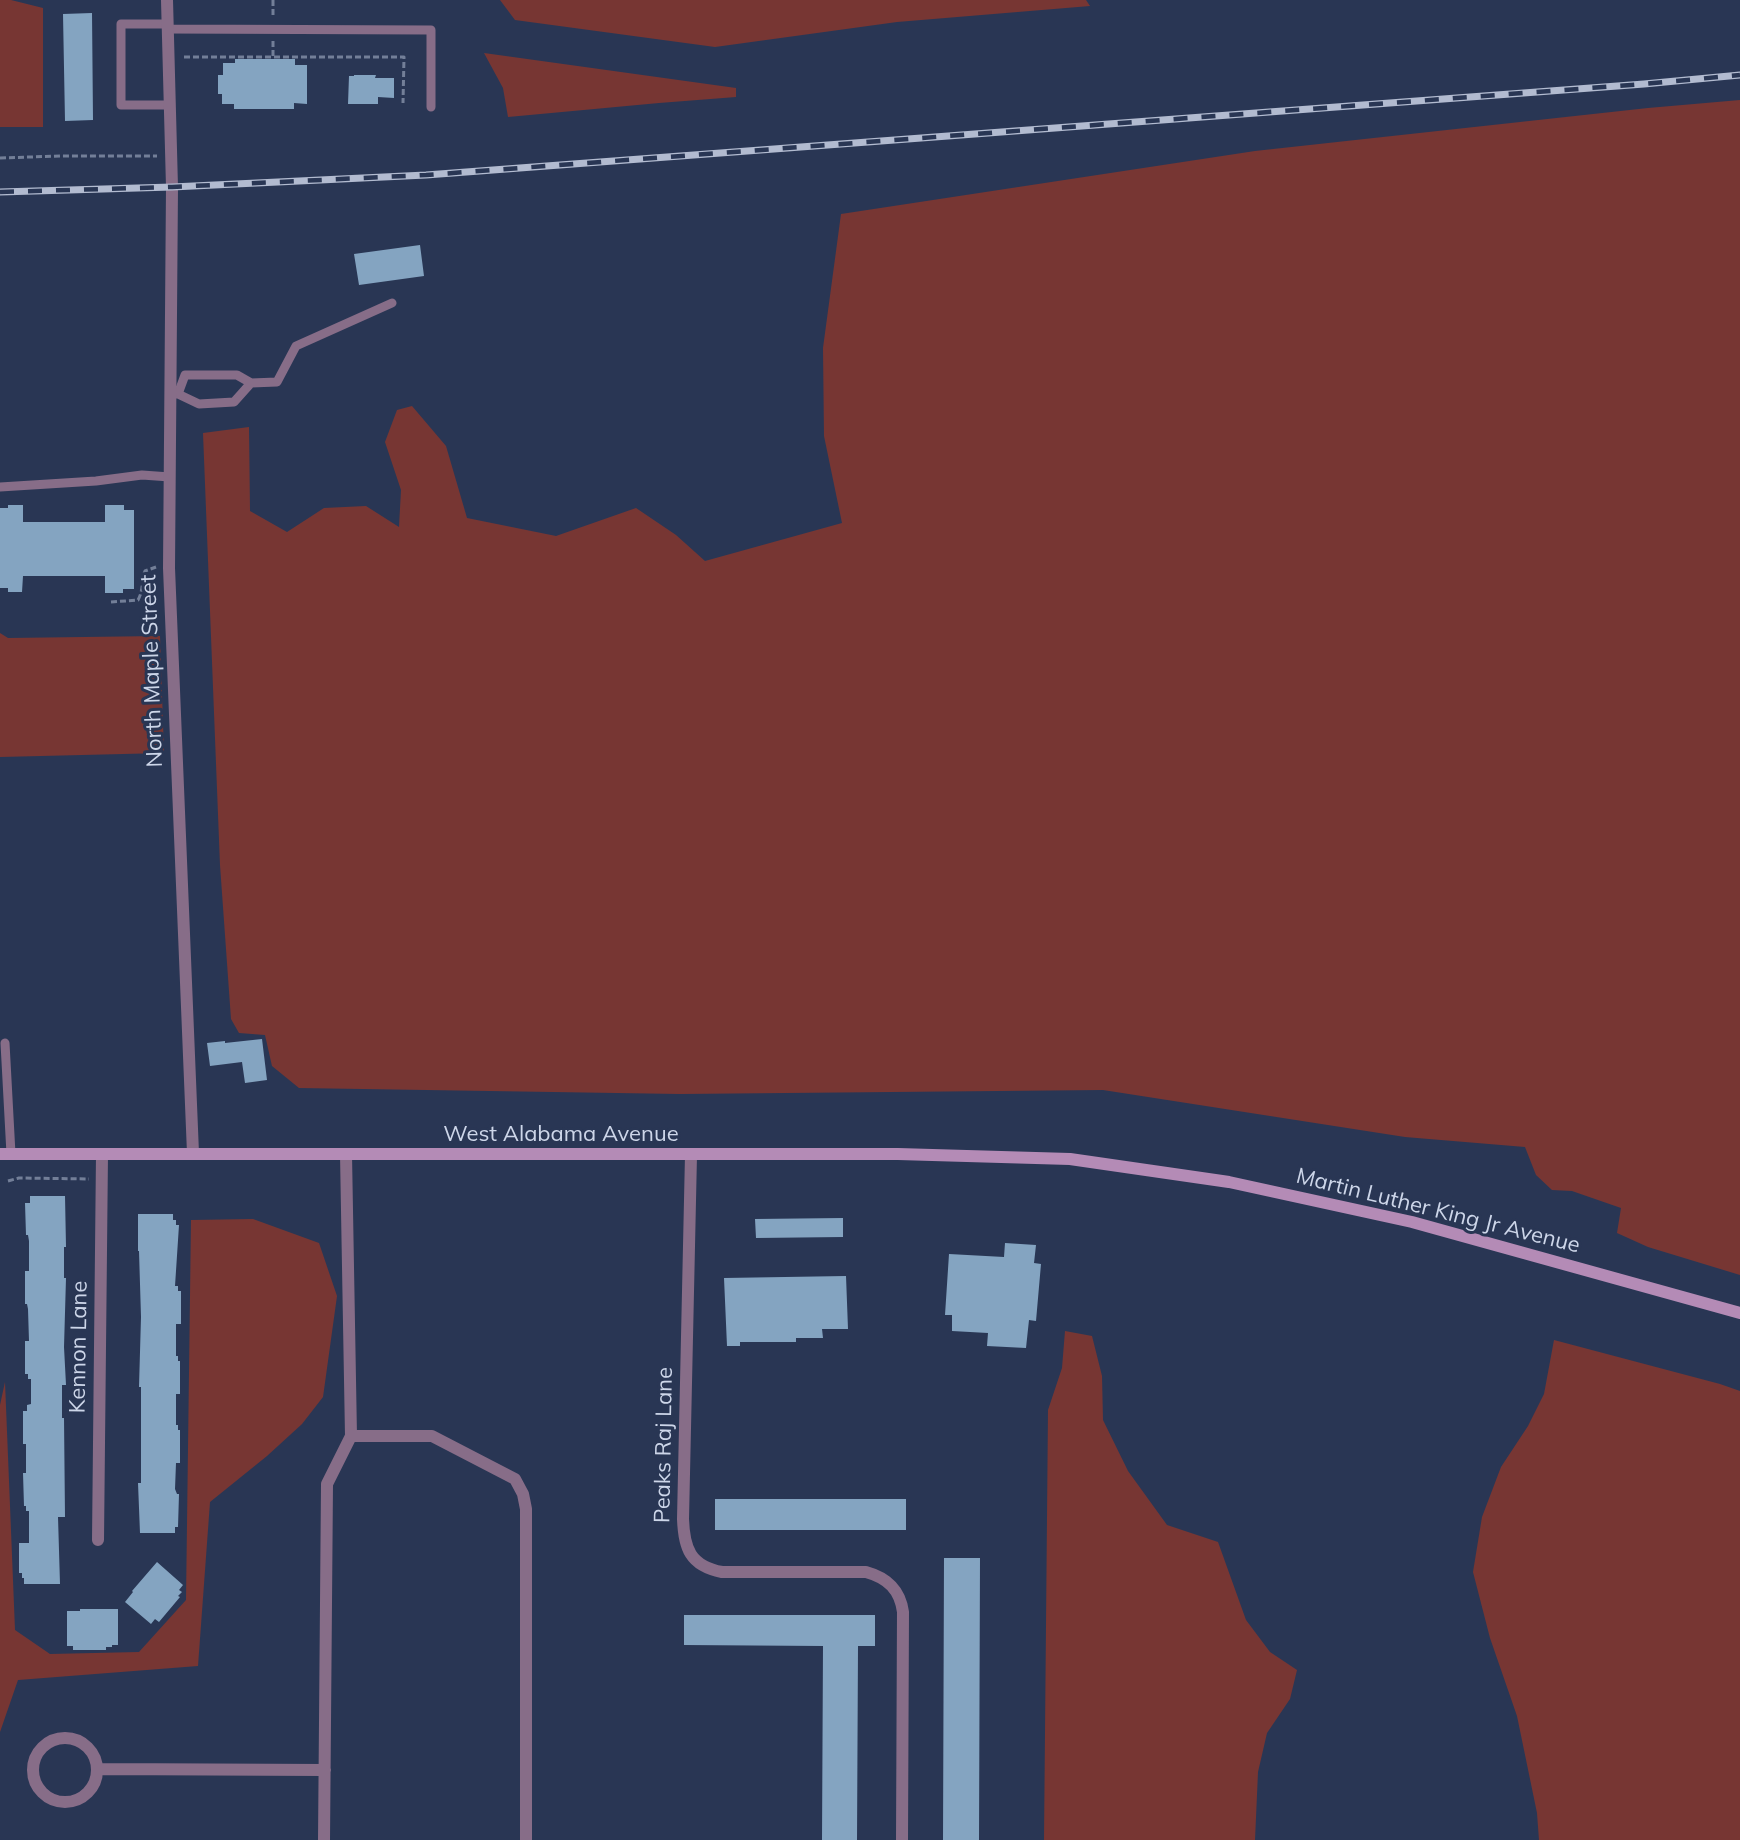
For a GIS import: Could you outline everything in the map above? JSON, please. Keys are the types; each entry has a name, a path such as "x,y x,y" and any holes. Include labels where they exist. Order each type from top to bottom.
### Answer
{"main road":[{"name":"West Alabama Avenue","path":"6,1154 898,1154 1070,1159 1122,1166"},
{"name":"Martin Luther King Jr Avenue","path":"1122,1166 1229,1182 1412,1222 1740,1313"}],"street":[{"name":"North Maple Street","path":"166,0 172,188 174,394 169,568 193,1154"},
{"name":"Kennon Lane","path":"98,1540 102,1154"},
{"path":"324,1840 327,1484 351,1436 346,1154"},
{"name":"Peaks Raj Lane","path":"691,1155 683,1519 686,1545 698,1563 722,1572 866,1572 892,1585 897,1592 903,1612 902,1840"},
{"path":"351,1436 432,1436 515,1479 523,1494 526,1509 526,1840"},
{"path":"65,1738 75,1739 91,1750 96,1759 97,1769 96,1780 91,1790 83,1797 62,1802 51,1799 42,1792 33,1773 38,1752 46,1744 65,1738"},
{"path":"97,1769 325,1770"}],"lane":[{"path":"170,105 121,105 121,24 431,30 431,107"},
{"path":"251,383 234,402 199,404 174,394 185,375 237,375 251,383 277,382 296,346 392,303"},
{"path":"0,487 96,481 142,475 170,477"},
{"path":"5,1043 6,1154"}],"path":[{"path":"184,57 404,57 403,103"},
{"path":"0,158 171,156"},
{"path":"111,602 138,600 142,592 142,578 145,571 158,567"},
{"path":"8,1181 20,1178 102,1179"}],"shaded area":[{"path":"0,0 11,0 43,8 43,127 0,127"},
{"path":"500,0 1086,0 1090,6 897,22 715,47 515,20"},
{"path":"484,53 736,88 736,97 508,117 503,88"},
{"path":"1740,100 1740,1275 1648,1247 1617,1233 1621,1208 1572,1191 1552,1190 1536,1175 1525,1147 1405,1137 1103,1090 680,1094 299,1088 272,1066 265,1035 239,1033 231,1019 220,865 203,433 249,427 250,511 287,532 324,508 366,506 399,527 401,490 385,442 397,410 412,406 446,446 467,518 556,536 636,508 676,535 705,561 842,523 824,436 823,348 841,214 1255,151"},
{"path":"0,633 8,638 160,636 164,753 0,757"},
{"path":"253,1219 319,1243 337,1296 323,1397 302,1424 210,1502 198,1666 18,1680 0,1732 0,1405 5,1382 15,1630 50,1654 139,1652 186,1600 191,1220"},
{"path":"1065,1331 1092,1336 1102,1376 1103,1420 1128,1471 1167,1525 1218,1542 1246,1620 1270,1652 1297,1670 1290,1699 1267,1733 1258,1772 1255,1840 1044,1840 1048,1410 1062,1368"},
{"path":"1554,1340 1740,1391 1740,1840 1539,1840 1537,1813 1517,1716 1490,1638 1473,1572 1482,1517 1501,1467 1528,1426 1544,1394"}],"building":[{"path":"92,13 93,120 65,121 63,14"},
{"path":"235,59 295,59 295,65 307,65 307,104 294,103 294,109 234,109 234,104 222,104 222,94 218,94 218,75 223,75 223,63 235,63"},
{"path":"349,76 394,78 394,98 378,97 378,104 348,104"},
{"path":"420,245 424,276 359,285 354,254"},
{"path":"8,505 23,505 23,522 105,522 105,505 124,505 124,510 134,510 134,589 123,589 123,593 105,593 105,576 23,576 22,592 8,592 8,588 0,588 0,508 8,508"},
{"path":"262,1039 267,1080 245,1083 242,1062 210,1066 207,1043"},
{"path":"30,1196 65,1196 66,1385 62,1385 62,1418 64,1418 65,1517 58,1517 60,1584 24,1584 22,1573 19,1573 19,1543 29,1543 29,1511 26,1511 26,1506 24,1506 23,1473 26,1473 26,1444 23,1444 23,1411 27,1411 27,1405 31,1404 31,1379 28,1379 28,1374 25,1374 25,1341 29,1341 28,1309 25,1304 25,1271 29,1271 29,1241 26,1235 25,1203 30,1203"},
{"path":"138,1214 173,1214 173,1220 176,1220 176,1225 179,1225 175,1286 178,1286 178,1291 181,1291 181,1324 176,1324 176,1356 180,1361 180,1394 176,1394 176,1425 180,1430 180,1463 176,1463 175,1489 179,1494 178,1527 175,1527 175,1533 140,1533 138,1483 141,1483 141,1387 139,1387 141,1317"},
{"path":"843,1218 843,1237 756,1238 755,1219"},
{"path":"1005,1243 1036,1245 1034,1263 1041,1264 1036,1321 1029,1320 1026,1348 987,1346 988,1333 952,1331 952,1315 945,1315 949,1254 1004,1257"},
{"path":"846,1276 848,1329 822,1329 823,1338 796,1338 796,1342 740,1342 740,1346 727,1346 724,1278"},
{"path":"715,1499 906,1499 906,1530 715,1530"},
{"path":"944,1558 980,1558 979,1840 943,1840"},
{"path":"157,1562 183,1585 179,1590 182,1592 178,1596 180,1597 159,1622 155,1619 151,1624 125,1602"},
{"path":"80,1609 118,1609 118,1645 106,1647 106,1650 73,1650 73,1646 67,1646 67,1611 80,1611"},
{"path":"684,1615 875,1615 875,1646 858,1646 857,1840 822,1840 823,1646 684,1645"}],"railway":[{"path":"0,192 172,187 426,175 1740,75"}]}
